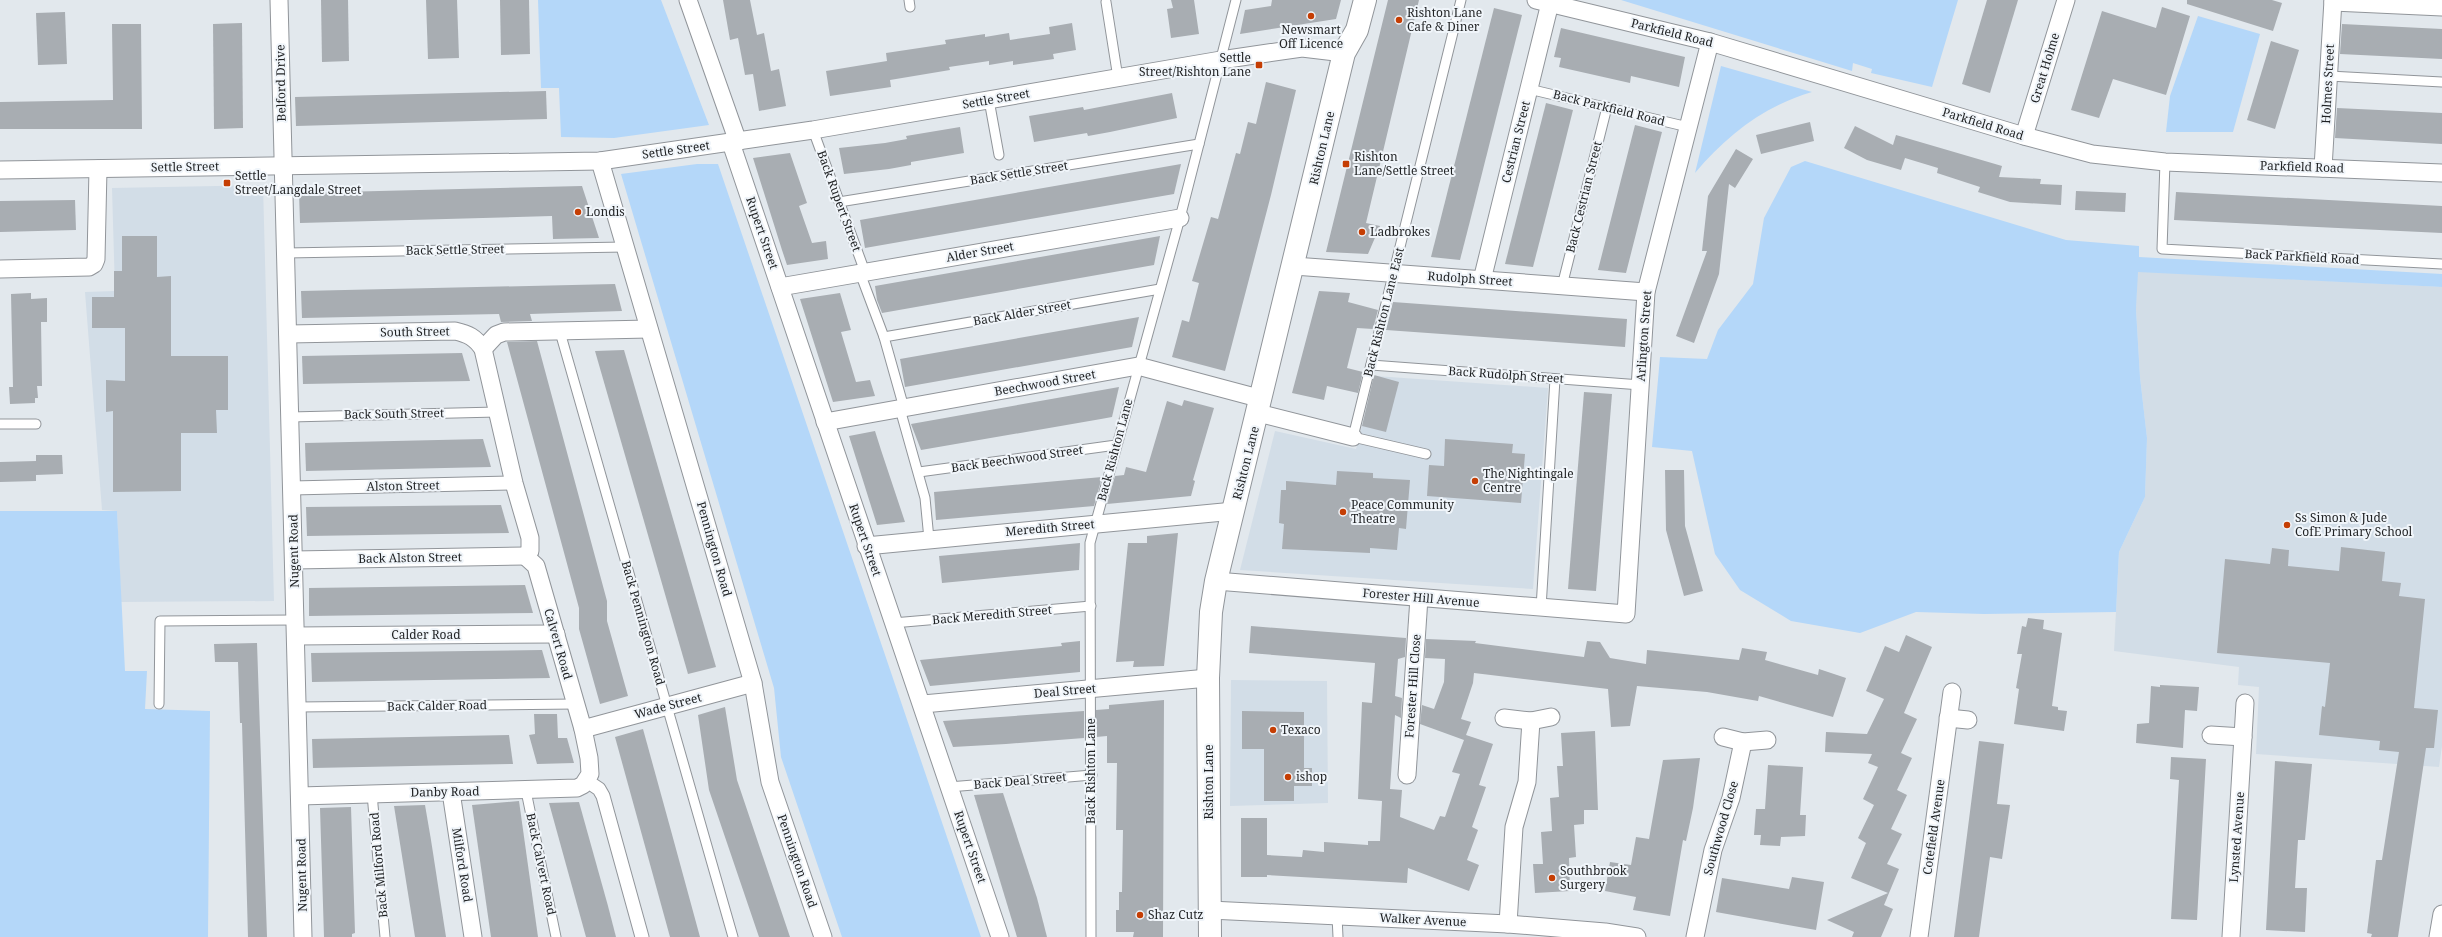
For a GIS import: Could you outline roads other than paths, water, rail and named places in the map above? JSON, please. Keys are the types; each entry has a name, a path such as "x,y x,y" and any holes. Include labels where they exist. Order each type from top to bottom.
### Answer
{"street":[{"name":"Belford Drive","path":"279,0 282,166"},
{"name":"Rupert Street","path":"688,0 728,143 780,287 866,546 923,704 949,787 1000,937"},
{"name":"Rishton Lane","path":"1210,937 1208,678 1211,612 1216,581 1294,266 1344,53 1357,30 1365,0"},
{"name":"Great Holme","path":"2024,136 2066,0"},
{"path":"2333,1 2442,7"},
{"name":"Holmes Street","path":"2323,168 2333,1"},
{"name":"Parkfield Road","path":"1543,2 1710,42 2024,136 2092,154 2165,162 2442,173"},
{"name":"Cestrian Street","path":"1482,280 1529,89 1543,2"},
{"name":"Arlington Street","path":"1626,614 1646,292 1710,42"},
{"name":"Settle Street","path":"0,170 608,160 813,130 1221,60 1302,48 1344,53"},
{"name":"Pennington Road","path":"608,160 625,247 753,683 770,782 823,937"},
{"name":"Nugent Road","path":"282,166 286,253 303,937"},
{"path":"0,269 89,267 94,264 96,259 98,169"},
{"name":"Alder Street","path":"780,287 1180,218"},
{"name":"Rudolph Street","path":"1294,266 1646,292"},
{"path":"525,556 530,552 530,538 514,483 483,349 496,335 504,332 649,329"},
{"name":"South Street","path":"288,334 454,331 472,337 483,349"},
{"name":"Beechwood Street","path":"825,422 1138,366 1353,437"},
{"name":"Alston Street","path":"292,488 514,483"},
{"name":"Meredith Street","path":"866,546 1234,511"},
{"name":"Back Alston Street","path":"294,560 525,556"},
{"name":"Calvert Road","path":"525,556 536,566 583,729 590,766 587,781"},
{"name":"Forester Hill Avenue","path":"1216,581 1626,614"},
{"name":"Forester Hill Close","path":"1407,775 1419,598"},
{"name":"Calder Road","path":"296,628 556,634"},
{"name":"Deal Street","path":"923,704 1208,678"},
{"name":"Wade Street","path":"583,729 753,683"},
{"name":"Cotefield Avenue","path":"1919,937 1952,692"},
{"name":"Lynsted Avenue","path":"2231,937 2245,703"},
{"path":"1504,718 1531,721 1551,717"},
{"path":"1948,718 1968,720"},
{"path":"1508,924 1514,827 1527,782 1531,721"},
{"path":"2211,735 2243,737"},
{"path":"1723,737 1743,742 1767,740"},
{"name":"Southwood Close","path":"1695,937 1713,850 1731,798 1743,742"},
{"path":"587,781 599,789 603,796 642,937"},
{"name":"Danby Road","path":"300,796 526,791 578,788 587,781"},
{"name":"Milford Road","path":"451,792 473,937"},
{"name":"Walker Avenue","path":"1210,910 1508,924 1636,937"},
{"path":"2438,937 2442,914"}],"lane":[{"name":"Back Rishton Lane","path":"1091,937 1092,775 1090,543 1180,218 1236,0"},
{"name":"Back Rishton Lane East","path":"1353,437 1461,0"},
{"path":"1106,2 1118,78"},
{"path":"2329,76 2442,82"},
{"name":"Back Parkfield Road","path":"1529,89 1688,127"},
{"path":"989,100 998,156"},
{"name":"Back Cestrian Street","path":"1562,286 1607,107"},
{"name":"Back Rupert Street","path":"813,130 839,202 884,337 925,498 929,539"},
{"name":"Back Settle Street","path":"839,202 1199,144"},
{"name":"Back Parkfield Road","path":"2165,162 2162,249 2442,264"},
{"name":"Back Settle Street","path":"286,253 625,247"},
{"name":"Back Alder Street","path":"884,337 1160,288"},
{"name":"Back Pennington Road","path":"560,332 733,937"},
{"name":"Back Rudolph Street","path":"1371,365 1641,384"},
{"path":"1541,608 1555,378"},
{"name":"Back South Street","path":"290,417 497,412"},
{"path":"0,424 36,424"},
{"path":"1353,437 1426,454"},
{"name":"Back Beechwood Street","path":"919,472 1116,445"},
{"name":"Back Meredith Street","path":"893,623 1091,606"},
{"path":"159,704 160,621 296,628"},
{"name":"Back Calder Road","path":"298,707 576,704"},
{"name":"Back Deal Street","path":"949,787 1092,775"},
{"name":"Back Calvert Road","path":"526,791 556,937"},
{"name":"Back Milford Road","path":"372,794 385,937"},
{"path":"1337,916 1338,937"}],"place":[{"name":"Newsmart Off Licence","path":"1311,16"},
{"name":"Rishton Lane Cafe & Diner","path":"1399,20"},
{"name":"Settle Street/Rishton Lane","path":"1259,65"},
{"name":"Rishton Lane/Settle Street","path":"1346,164"},
{"name":"Settle Street/Langdale Street","path":"227,183"},
{"name":"Londis","path":"578,212"},
{"name":"Ladbrokes","path":"1362,232"},
{"name":"The Nightingale Centre","path":"1475,481"},
{"name":"Peace Community Theatre","path":"1343,512"},
{"name":"Ss Simon & Jude CofE Primary School","path":"2287,525"},
{"name":"Texaco","path":"1273,730"},
{"name":"ishop","path":"1288,777"},
{"name":"Southbrook Surgery","path":"1552,878"},
{"name":"Shaz Cutz","path":"1140,915"}]}
